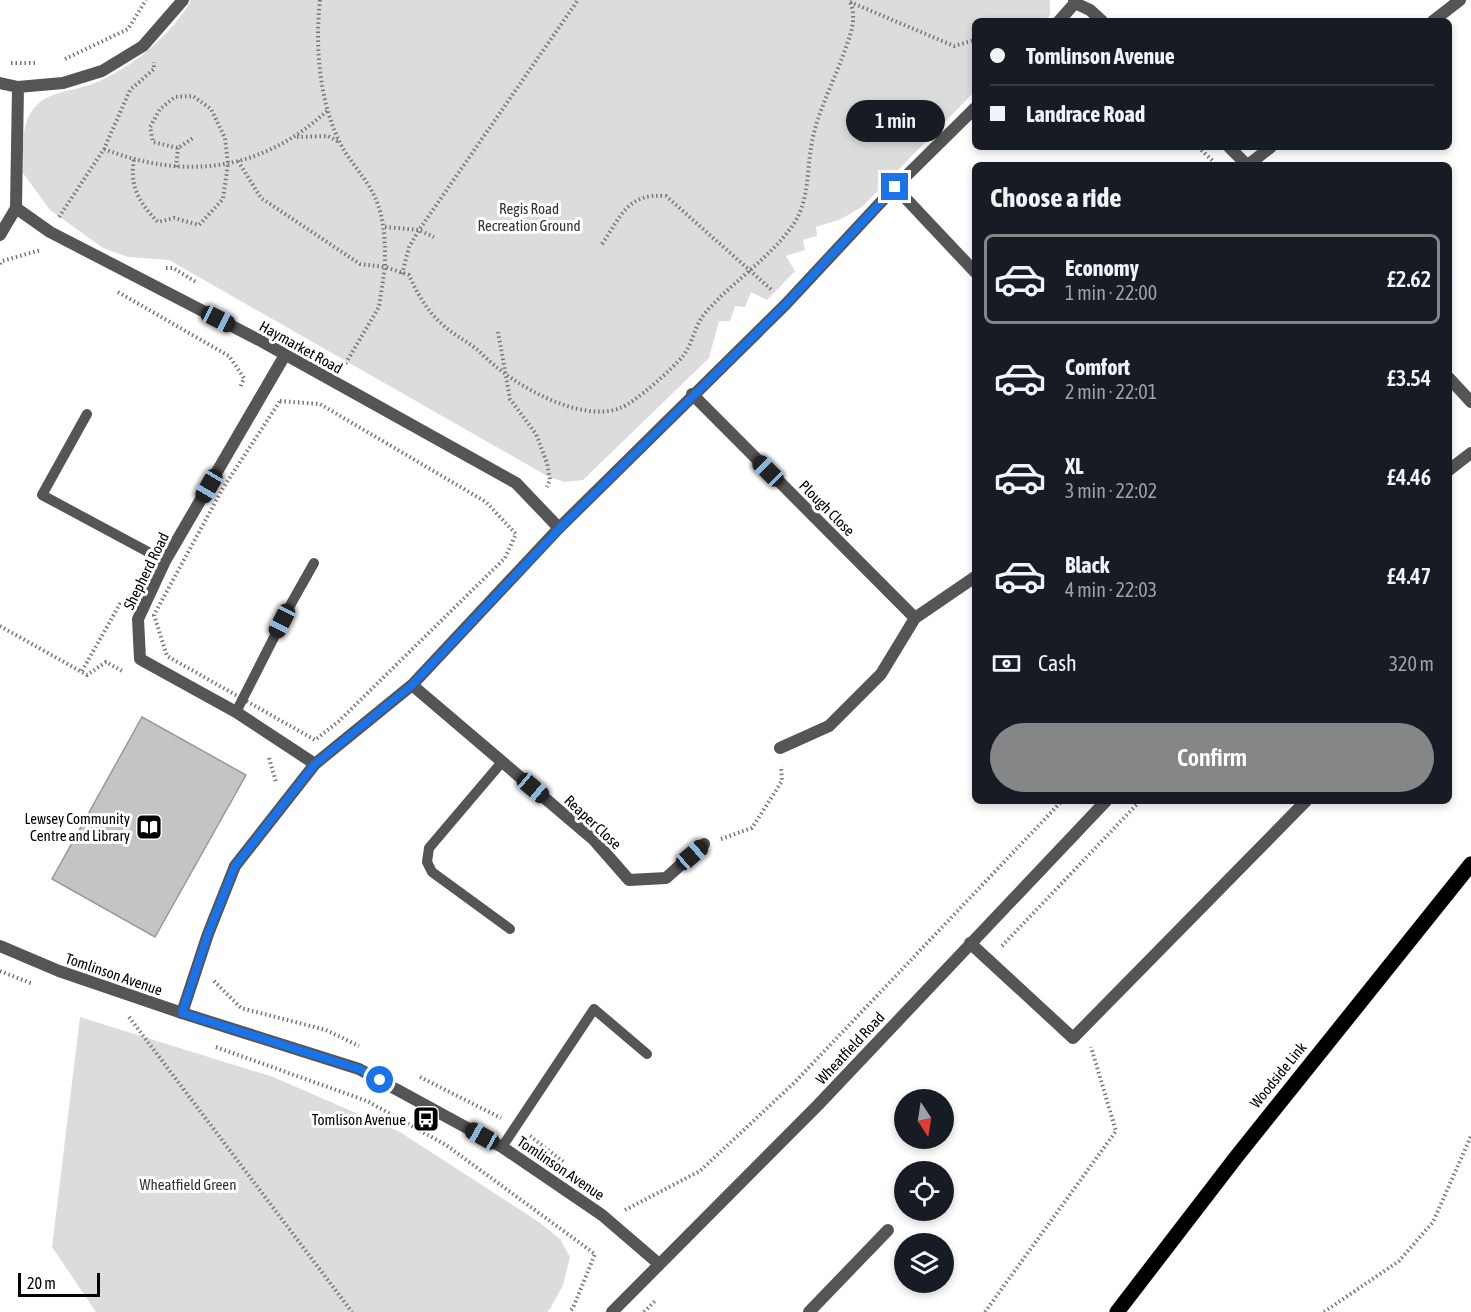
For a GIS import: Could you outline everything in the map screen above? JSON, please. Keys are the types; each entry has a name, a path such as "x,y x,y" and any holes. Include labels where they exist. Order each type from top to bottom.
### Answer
{"main road":[{"name":"Woodside Link","path":"1117,1312 1237,1156 1471,864"}],"street":[{"path":"0,83 18,87 63,83 102,71 143,46 183,0"},
{"path":"1437,18 1459,0"},
{"path":"1061,18 1074,2 1090,10 1099,18"},
{"path":"0,235 16,208 18,87"},
{"path":"182,1013 208,934 235,866 315,764 412,685 560,528 692,394 786,304 895,187 972,111"},
{"path":"1232,150 1244,162"},
{"path":"1251,162 1267,150"},
{"path":"895,187 972,269"},
{"name":"Haymarket Road","path":"16,208 50,232 285,355 516,483 560,528"},
{"name":"Shepherd Road","path":"285,355 165,561 138,619 140,659 236,712 315,764"},
{"path":"1452,381 1471,402"},
{"name":"Plough Close","path":"692,394 915,618"},
{"path":"1452,468 1471,453"},
{"path":"780,748 829,726 881,674 915,618 972,579"},
{"name":"Reaper Close","path":"412,685 594,840 630,880 666,878 705,844"},
{"name":"Wheatfield Road","path":"612,1312 818,1105 1103,804"},
{"path":"970,943 1073,1038 1303,804"},
{"name":"Tomlinson Avenue","path":"0,946 59,971 359,1069 502,1147 602,1215 659,1264"},
{"path":"809,1312 888,1230"}],"lane":[{"path":"87,414 42,495 165,561"},
{"path":"236,712 314,563"},
{"path":"502,762 429,848 427,862 432,872 510,929"},
{"path":"502,1147 594,1009 647,1054"}],"path":[{"path":"58,63 128,28 146,0"},
{"path":"320,0 318,33 324,97 339,143 376,199 385,227 386,267 379,307 340,371"},
{"path":"402,274 409,247 419,230 578,0"},
{"path":"849,1 954,46 972,41"},
{"path":"238,161 261,198 360,264 386,267 409,276 419,296 442,324 476,348 503,372 541,395 565,405 591,411 621,408 635,399 685,354 696,325 707,311 781,240 799,214 809,180 812,139 851,33 854,10 849,1"},
{"path":"50,232 104,149 130,90 154,69 154,60"},
{"path":"0,64 46,63"},
{"path":"134,160 131,177 144,208 158,222 174,218 199,225 223,199 228,164 225,138 211,109 192,96 175,97 160,109 150,128 153,142 178,148 193,138"},
{"path":"104,149 134,160 176,167 228,164 297,136 328,110"},
{"path":"297,136 328,136 339,143"},
{"path":"176,167 178,148"},
{"path":"1201,150 1213,162"},
{"path":"602,244 631,203 648,194 666,196 786,304"},
{"path":"385,227 419,230 435,237"},
{"path":"0,264 2,261 43,249"},
{"path":"115,291 229,356 244,378"},
{"path":"498,333 503,372 510,399 536,434 547,463 550,480 544,496"},
{"path":"280,401 320,404 486,502 516,534 505,558 339,721 315,740 243,698 167,656 154,615 223,488 280,401"},
{"path":"0,626 87,675 106,662"},
{"path":"705,844 752,828 782,782 780,748"},
{"path":"617,1203 626,1210 700,1171 795,1082 1059,804"},
{"path":"0,971 34,984"},
{"path":"210,978 241,1008 327,1030 369,1051"},
{"path":"139,1020 128,1017 352,1312"},
{"path":"985,1312 1116,1131 1085,1026"},
{"path":"205,1043 367,1101 446,1145 595,1254 573,1308 569,1312"},
{"path":"411,1072 516,1125 571,1168"},
{"path":"1323,1312 1399,1261 1433,1222 1471,1136"}],"green space":[{"name":"Regis Road Recreation Ground","path":"191,0 1050,0 1050,15 1047,18 972,18 972,94 862,207 841,219 816,227 817,236 803,240 805,250 786,256 795,271 767,300 751,292 745,307 735,306 730,321 719,321 709,358 583,480 565,482 549,477 169,260 128,257 103,248 50,210 23,173 24,131 33,109 48,97 95,83 122,69 162,38"},
{"name":"Wheatfield Green","path":"80,1017 273,1077 400,1132 539,1222 560,1239 570,1257 563,1285 550,1309 547,1312 96,1312 52,1247"}],"building":[{"name":"Lewsey Community Centre and Library","path":"142,717 246,775 155,937 52,879"}],"place":[{"name":"Lewsey Community Centre and Library","path":"149,827"},
{"name":"Tomlison Avenue","path":"426,1119"}],"route":[{"path":"380,1080 359,1069 182,1013 208,934 235,866 315,764 412,685 560,528 692,394 786,304 895,187"}]}
